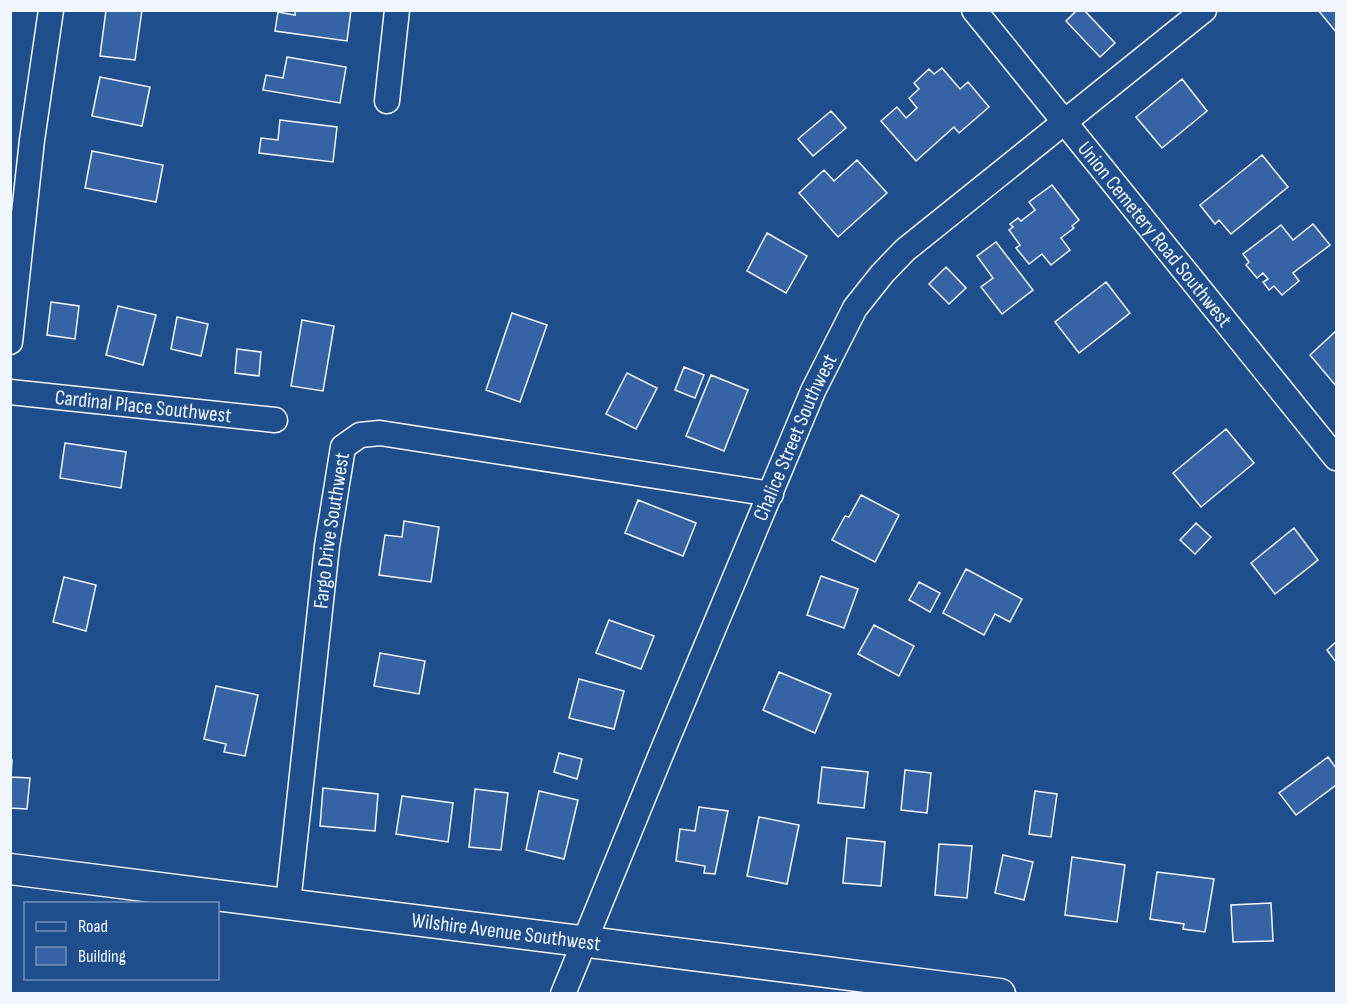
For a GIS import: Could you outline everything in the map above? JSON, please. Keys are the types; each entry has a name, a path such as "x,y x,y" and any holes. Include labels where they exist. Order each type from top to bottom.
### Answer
{"street":[{"path":"10,342 32,140 51,10"},
{"path":"387,101 398,10"},
{"name":"Union Cemetery Road Southwest","path":"974,10 1336,458"},
{"name":"Chalice Street Southwest","path":"563,993 813,391 855,308 905,250 1204,10"},
{"name":"Cardinal Place Southwest","path":"10,392 275,420"},
{"name":"Fargo Drive Southwest","path":"288,903 327,546 343,447 360,435 380,433 771,494"},
{"name":"Wilshire Avenue Southwest","path":"10,869 585,942 852,984 1000,993"}],"building":[{"path":"106,10 142,10 135,60 100,56"},
{"path":"295,10 351,10 347,41 275,31 278,12 295,15"},
{"path":"1077,10 1084,10 1115,43 1100,57 1066,21"},
{"path":"1318,10 1336,10 1336,32"},
{"path":"287,57 346,67 340,103 263,90 266,75 283,78"},
{"path":"942,68 960,89 968,82 989,107 959,133 954,127 916,161 881,121 897,107 906,118 917,108 909,98 919,89 914,83 929,69 934,74"},
{"path":"100,77 150,87 142,126 92,116"},
{"path":"1182,79 1207,111 1162,148 1136,117"},
{"path":"831,111 846,128 813,156 798,139"},
{"path":"280,120 337,127 333,162 259,153 261,138 278,140"},
{"path":"92,151 163,165 156,202 85,188"},
{"path":"1262,155 1288,187 1231,234 1219,220 1215,224 1200,205"},
{"path":"857,160 887,193 838,237 799,193 824,170 834,181"},
{"path":"1052,185 1079,220 1072,226 1074,228 1061,238 1070,250 1051,265 1042,254 1029,264 1016,248 1020,245 1009,230 1013,227 1010,224 1018,218 1021,221 1035,210 1029,202"},
{"path":"1313,224 1330,245 1293,273 1299,281 1282,295 1274,286 1269,290 1263,282 1268,279 1263,273 1257,278 1246,265 1249,262 1243,254 1281,225 1293,240"},
{"path":"767,233 807,256 786,293 747,271"},
{"path":"996,242 1033,290 1002,314 981,287 993,278 977,256"},
{"path":"946,267 966,288 949,304 929,284"},
{"path":"1106,282 1130,313 1079,353 1055,322"},
{"path":"51,302 79,306 75,339 47,335"},
{"path":"118,306 156,315 143,365 106,355"},
{"path":"512,313 547,325 520,402 486,390"},
{"path":"177,317 208,324 201,356 171,349"},
{"path":"302,320 334,326 323,391 291,386"},
{"path":"1336,331 1336,386 1310,355"},
{"path":"237,349 261,352 259,376 235,373"},
{"path":"684,367 704,375 695,398 675,390"},
{"path":"627,373 657,388 636,429 606,414"},
{"path":"711,375 748,390 724,451 686,436"},
{"path":"1226,429 1254,463 1201,507 1173,473"},
{"path":"65,443 126,452 121,488 60,478"},
{"path":"861,495 899,515 875,562 832,540 845,516 849,517"},
{"path":"638,500 696,523 683,556 625,533"},
{"path":"404,521 439,527 431,582 379,575 385,535 402,537"},
{"path":"1196,523 1211,537 1195,554 1180,540"},
{"path":"1294,528 1318,560 1275,594 1251,563"},
{"path":"966,569 1022,599 1010,622 995,614 984,635 943,613"},
{"path":"821,576 858,589 844,628 807,615"},
{"path":"64,577 96,585 86,631 53,622"},
{"path":"919,582 940,593 930,612 909,600"},
{"path":"609,620 654,636 641,669 596,653"},
{"path":"874,625 914,646 899,676 858,654"},
{"path":"1336,642 1336,662 1327,650"},
{"path":"380,653 425,661 419,694 374,686"},
{"path":"779,672 831,694 815,733 763,710"},
{"path":"579,679 624,691 614,729 569,718"},
{"path":"216,686 258,695 245,756 224,752 226,744 204,739"},
{"path":"559,753 582,759 577,779 554,772"},
{"path":"1328,757 1336,768 1336,785 1296,815 1279,793"},
{"path":"10,759 12,760 11,777 30,778 27,809 10,808"},
{"path":"822,767 868,772 864,808 818,803"},
{"path":"905,770 931,773 927,813 901,810"},
{"path":"323,788 378,794 375,831 320,826"},
{"path":"475,789 508,793 501,850 469,847"},
{"path":"539,791 578,800 564,859 526,850"},
{"path":"1035,791 1057,794 1051,837 1029,834"},
{"path":"402,796 453,803 448,842 396,834"},
{"path":"699,807 728,811 715,874 704,873 705,866 676,861 680,829 695,831"},
{"path":"759,817 799,825 787,884 747,876"},
{"path":"847,838 885,842 881,886 843,883"},
{"path":"939,844 972,846 967,898 935,895"},
{"path":"1003,855 1033,862 1024,900 995,893"},
{"path":"1072,857 1125,865 1117,922 1065,915"},
{"path":"1157,872 1214,879 1205,932 1183,929 1184,924 1150,919"},
{"path":"1271,903 1273,941 1233,942 1231,905"}]}
